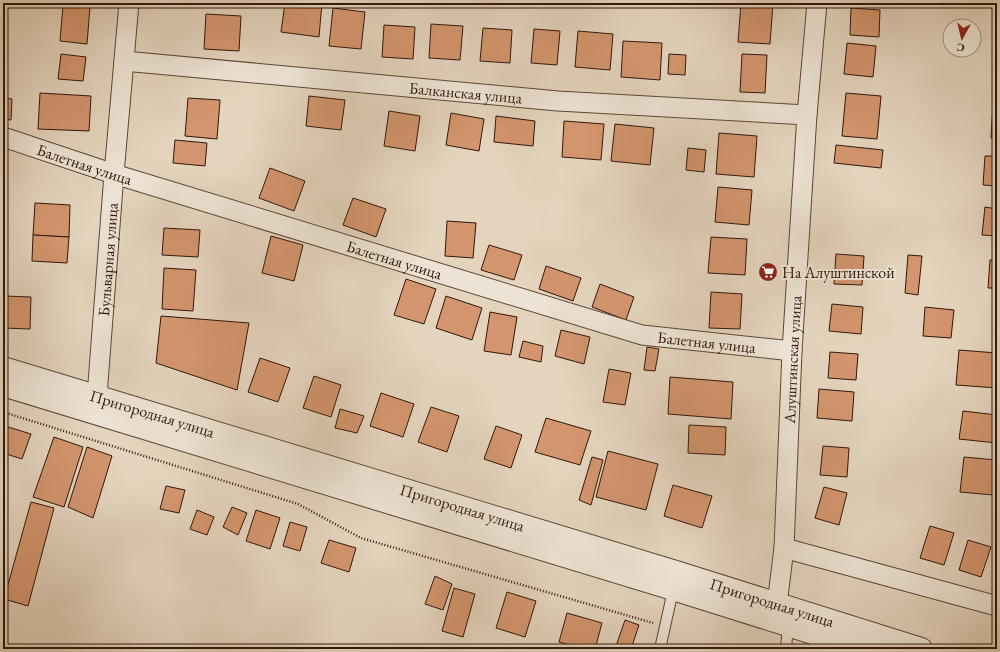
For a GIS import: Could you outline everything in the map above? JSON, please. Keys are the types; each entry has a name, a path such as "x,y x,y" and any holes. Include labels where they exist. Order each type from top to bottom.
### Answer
{"street":[{"name":"Бульварная улица","path":"98,405 114,174 129,3"},
{"name":"Алуштинская улица","path":"782,615 792,351 807,115 816,3"},
{"name":"Балканская улица","path":"124,61 558,101 807,115"},
{"name":"Балетная улица","path":"3,137 114,174 642,335 792,351"},
{"name":"Пригородная улица","path":"3,368 98,405 782,615 921,649"},
{"name":"Пригородная улица","path":"3,385 98,405"},
{"path":"784,548 997,606"},
{"name":"Пригородная улица","path":"782,615 864,649"}],"lane":[{"path":"660,649 675,581"},
{"path":"782,615 786,649"}],"path":[{"path":"3,412 298,504 360,538 665,627"}],"building":[{"path":"285,3 322,3 319,37 281,32"},
{"path":"741,3 773,3 770,44 738,42"},
{"path":"63,5 90,7 87,44 60,41"},
{"path":"333,8 365,12 361,49 329,46"},
{"path":"851,8 880,10 879,37 850,35"},
{"path":"206,14 241,16 239,51 204,49"},
{"path":"431,24 463,26 460,60 429,58"},
{"path":"384,25 415,27 413,59 382,57"},
{"path":"483,28 512,30 510,63 480,61"},
{"path":"534,29 560,31 557,65 531,63"},
{"path":"578,31 613,34 610,70 575,67"},
{"path":"623,41 662,43 660,80 621,77"},
{"path":"847,43 876,46 873,77 844,74"},
{"path":"61,54 86,57 83,81 58,79"},
{"path":"669,54 686,55 685,75 668,74"},
{"path":"742,54 767,55 765,93 740,92"},
{"path":"40,93 91,96 89,131 38,129"},
{"path":"846,93 881,96 877,139 842,136"},
{"path":"309,96 345,100 341,130 306,126"},
{"path":"3,98 12,99 11,120 3,119"},
{"path":"188,98 220,100 217,139 185,136"},
{"path":"993,104 997,104 997,138 991,138"},
{"path":"389,111 420,116 415,151 384,146"},
{"path":"451,113 484,119 479,151 446,145"},
{"path":"496,116 535,121 533,146 494,142"},
{"path":"564,121 604,124 601,160 562,157"},
{"path":"615,124 654,128 650,165 611,161"},
{"path":"719,133 757,136 754,177 716,174"},
{"path":"175,140 207,143 205,166 173,163"},
{"path":"836,145 883,150 881,168 834,163"},
{"path":"688,148 706,150 704,172 686,170"},
{"path":"985,156 997,156 997,186 983,185"},
{"path":"270,168 305,181 294,211 259,198"},
{"path":"718,187 752,190 749,225 715,222"},
{"path":"353,198 386,209 376,237 343,225"},
{"path":"35,203 70,205 69,237 33,235"},
{"path":"985,207 997,209 997,236 982,235"},
{"path":"447,221 476,223 473,258 445,256"},
{"path":"164,228 200,230 198,257 162,255"},
{"path":"33,235 69,237 67,263 32,261"},
{"path":"271,236 303,245 294,281 262,273"},
{"path":"711,237 747,239 745,275 708,273"},
{"path":"489,245 522,255 514,280 481,270"},
{"path":"836,254 864,256 862,285 834,284"},
{"path":"908,255 922,256 918,295 905,293"},
{"path":"990,260 997,260 997,288 988,288"},
{"path":"546,266 581,278 573,301 539,289"},
{"path":"164,268 196,270 193,311 162,309"},
{"path":"406,279 436,289 424,324 394,315"},
{"path":"600,284 634,297 626,320 592,307"},
{"path":"711,292 742,294 740,329 709,328"},
{"path":"4,296 31,297 30,329 3,328"},
{"path":"446,296 482,308 472,340 436,328"},
{"path":"832,304 863,307 861,334 829,331"},
{"path":"925,307 954,310 951,338 923,336"},
{"path":"490,312 517,317 511,355 484,351"},
{"path":"161,316 249,323 237,390 156,363"},
{"path":"561,330 590,337 584,364 555,356"},
{"path":"523,341 543,346 541,362 519,357"},
{"path":"647,347 659,349 655,371 644,370"},
{"path":"959,350 997,353 997,388 956,385"},
{"path":"830,352 858,354 856,380 828,378"},
{"path":"260,358 290,368 278,402 248,392"},
{"path":"609,369 631,373 625,405 603,402"},
{"path":"314,376 341,385 331,417 303,408"},
{"path":"670,377 733,382 731,419 668,414"},
{"path":"819,389 854,392 852,421 817,418"},
{"path":"381,393 414,404 403,437 370,426"},
{"path":"431,407 459,416 447,452 418,442"},
{"path":"340,409 364,416 357,433 335,428"},
{"path":"963,411 997,415 997,443 959,439"},
{"path":"546,418 591,431 580,465 535,452"},
{"path":"689,425 726,427 725,455 688,453"},
{"path":"496,426 522,435 511,468 484,459"},
{"path":"8,427 31,434 22,459 3,453 3,443"},
{"path":"54,437 83,447 64,507 33,497"},
{"path":"823,446 849,448 847,477 820,475"},
{"path":"87,447 112,456 93,518 68,507"},
{"path":"608,451 658,464 646,510 596,497"},
{"path":"592,457 603,460 591,505 579,500"},
{"path":"964,457 996,460 993,495 960,492"},
{"path":"673,485 712,496 702,528 664,516"},
{"path":"166,486 185,490 179,513 160,509"},
{"path":"824,487 847,493 839,525 815,518"},
{"path":"31,502 54,508 28,606 4,599"},
{"path":"232,507 247,513 238,535 223,527"},
{"path":"197,510 214,517 207,535 190,529"},
{"path":"256,510 280,518 270,549 246,541"},
{"path":"290,522 307,527 300,551 283,546"},
{"path":"930,526 954,533 944,565 920,558"},
{"path":"329,540 356,548 349,572 321,563"},
{"path":"968,540 991,547 981,577 959,570"},
{"path":"435,576 452,584 443,610 425,604"},
{"path":"454,588 475,594 463,637 442,631"},
{"path":"507,592 536,601 525,637 496,628"},
{"path":"567,613 602,623 595,649 582,649 559,642"},
{"path":"625,620 639,625 631,649 615,649"}],"place":[{"name":"На Алуштинской","path":"768,272"}]}
